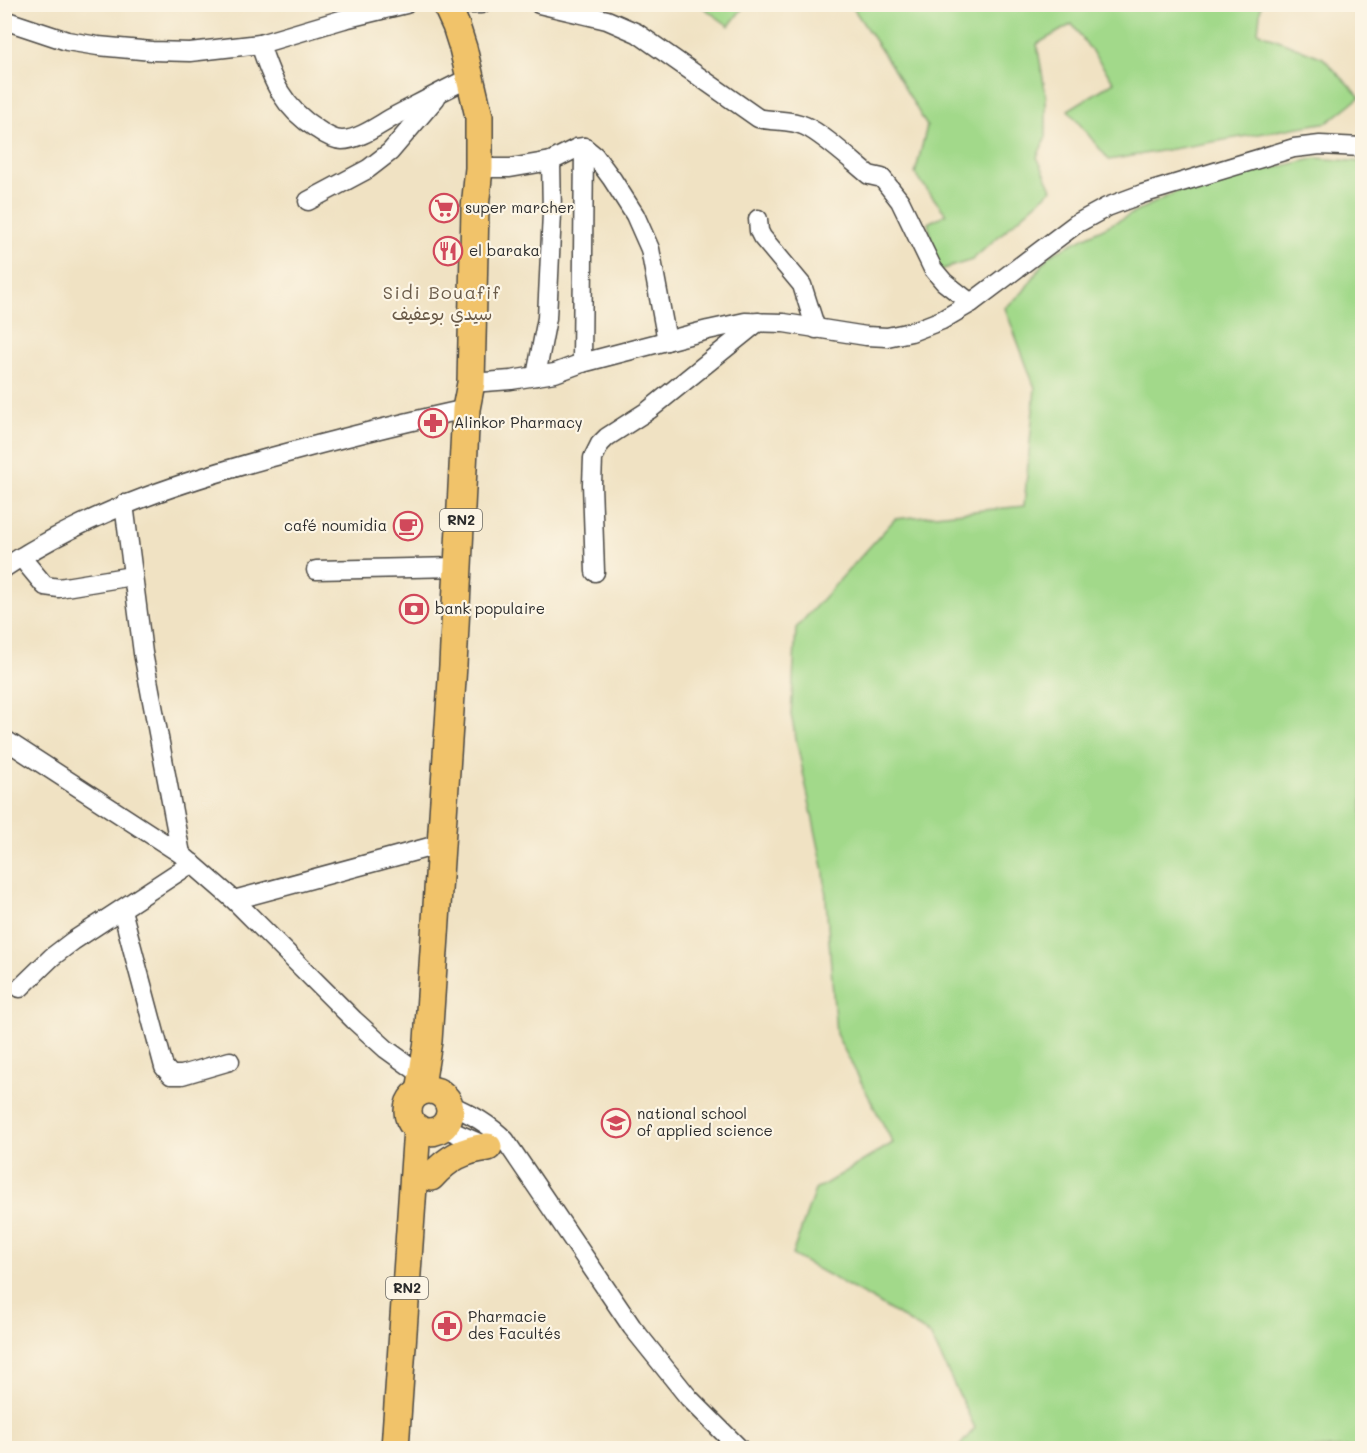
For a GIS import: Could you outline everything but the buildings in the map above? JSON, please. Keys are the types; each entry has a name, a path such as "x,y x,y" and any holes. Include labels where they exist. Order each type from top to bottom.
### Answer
{"highway":[{"name":"RN2","path":"413,1449 431,1177 432,1107 428,1041 466,409 471,382 475,208 479,168 479,116 456,26 446,4"},
{"name":"RN2","path":"395,1449 432,1107"},
{"path":"431,1177 456,1155 472,1149 488,1147"}],"street":[{"path":"4,20 67,41 152,51 190,52 260,44 406,4"},
{"path":"466,4 481,4"},
{"path":"539,4 607,20 637,33 758,118 781,119 806,126 869,175 882,178 900,201 933,269 944,282 971,303"},
{"path":"260,44 269,73 294,112 325,134 341,140 363,134 469,78"},
{"path":"308,201 368,169 390,152 441,92"},
{"path":"471,382 555,373 582,363 667,340 745,322 784,322 866,336 887,337 911,332 942,320 971,303 1076,224 1107,207 1142,194 1294,148 1320,145 1362,147"},
{"path":"479,168 510,168 551,161 572,150 584,147"},
{"path":"584,147 595,156 612,179 635,215 650,249 667,340"},
{"path":"582,363 584,147"},
{"path":"536,376 547,318 552,213 551,161"},
{"path":"758,219 762,237 802,285 816,329"},
{"path":"595,572 592,475 593,459 600,444 649,410 758,322"},
{"path":"4,568 92,518 124,504 231,468 408,421 466,409"},
{"path":"124,504 143,653 186,858"},
{"path":"21,557 45,586 59,588 132,576"},
{"path":"316,570 458,567"},
{"path":"4,740 186,858 234,900 386,1049 432,1107 488,1147 517,1159"},
{"path":"234,900 441,844"},
{"path":"20,988 52,957 122,910 186,858"},
{"path":"122,910 164,1067 171,1075 182,1075 230,1061"},
{"path":"432,1107 478,1118 493,1127 505,1140 632,1327 689,1398 739,1449"}],"green space":[{"path":"700,5 745,5 729,26"},
{"path":"851,5 1261,5 1258,32 1323,58 1360,97 1328,122 1109,160 1068,110 1114,82 1072,24 1037,44 1046,96 1046,137 1037,157 1052,189 972,260 937,271 928,223 946,214 915,174 927,126 891,65"},
{"path":"1317,158 1362,162 1362,1448 958,1448 975,1428 930,1335 877,1302 792,1255 815,1190 893,1143 836,1034 824,872 791,715 796,628 895,519 1024,506 1035,388 1005,308 1023,292 1049,255 1182,189"}],"place":[{"name":"super marcher","path":"444,208"},
{"name":"el baraka","path":"448,251"},
{"name":"Alinkor Pharmacy","path":"433,423"},
{"name":"café noumidia","path":"408,526"},
{"name":"bank populaire","path":"414,609"},
{"name":"national school of applied science","path":"616,1123"},
{"name":"Pharmacie des Facultés","path":"447,1326"}],"district":[{"name":"Sidi Bouafif سيدي بوعفيف","path":"442,303"}]}
